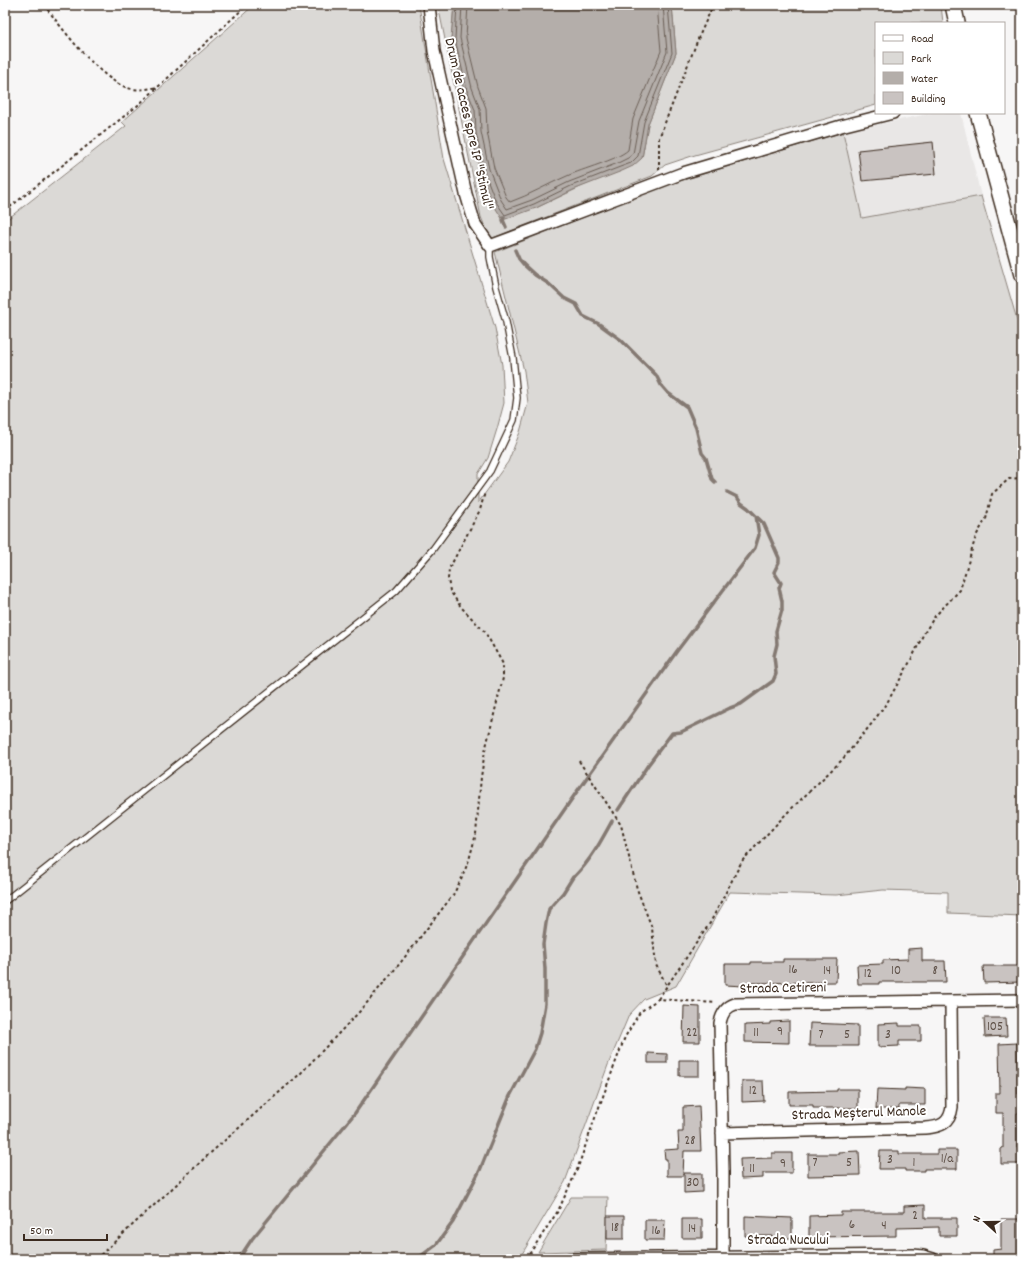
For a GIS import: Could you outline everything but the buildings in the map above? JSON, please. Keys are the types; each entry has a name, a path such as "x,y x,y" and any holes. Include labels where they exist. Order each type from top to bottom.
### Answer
{"main road":[{"path":"953,5 957,22"},
{"path":"978,114 1022,275"}],"street":[{"name":"Drum de acces spre IP \"Stimul\"","path":"429,5 434,51 466,194 475,224 490,246"},
{"path":"490,246 659,182 790,141 889,114"},
{"name":"Strada Cetireni","path":"723,1258 720,1023 722,1015 727,1008 735,1004 1022,1000"},
{"name":"Strada Meșterul Manole","path":"722,1133 925,1128 943,1124 948,1119 952,1107 951,1002"},
{"name":"Strada Nucului","path":"570,1259 913,1255 933,1259"}],"lane":[{"path":"5,902 396,591 433,549 490,471 514,420 517,398 513,358 506,322 496,287 490,258 490,246"}],"path":[{"path":"44,5 79,49 110,79 128,88 140,90 158,87"},
{"path":"5,211 137,106 247,5"},
{"path":"659,182 659,138 713,5"},
{"path":"526,1259 558,1211 571,1184 625,1037 640,1012 658,999 710,923 742,861 786,813 842,760 873,722 888,701 923,635 935,616 960,590 976,536 986,518 992,494 1009,479 1022,478"},
{"path":"96,1259 206,1157 300,1074 356,1016 401,962 453,895 461,880 469,860 476,834 485,751 503,678 503,664 486,632 461,607 450,591 448,579 451,566 480,510 486,491"},
{"path":"579,761 620,825 637,889 652,928 656,965 667,986"},
{"path":"658,999 716,1003 727,1008"}],"shaded area":[{"path":"927,114 961,114 981,196 862,218 843,132"}],"green space":[{"path":"254,5 419,5 444,159 495,328 502,365 504,403 488,458 478,474 478,503 508,462 520,432 528,403 524,371 495,252 663,186 843,132 862,218 981,196 1022,337 1022,916 948,913 948,892 883,890 836,895 730,892 676,986 644,999 629,1015 608,1065 565,1182 519,1259 5,1259 5,221 126,126 122,122"},
{"path":"438,5 454,5 451,39 464,91 471,111 472,133 480,172 487,190 536,208 642,158 648,124 676,53 672,5 941,5 943,22 875,22 875,105 695,155 665,165 652,176 490,239 481,217"},
{"path":"571,1197 608,1197 606,1250 538,1252"}],"water":[{"path":"454,5 672,5 676,53 648,124 642,158 633,166 622,171 573,190 536,208 503,220 493,204 480,172 472,133 471,111 464,91 451,39"}],"waterway":[{"path":"504,217 503,220 506,227"},
{"path":"515,250 519,259 524,265 535,275 549,284 564,298 576,304 583,316 599,324 621,340 656,375 661,385 668,393 687,407 696,428 702,453 706,458 712,479 715,482"},
{"path":"618,810 648,765 672,733 681,732 741,704 773,681 776,674 774,656 777,644 776,631 782,610 782,601 779,588 781,583 774,572 779,562 779,558 764,524 741,503 737,497 727,492"},
{"path":"213,1259 217,1254 230,1257 240,1257 252,1239 355,1113 578,790 677,651 755,548 759,535 756,516"},
{"path":"417,1259 436,1245 453,1222 480,1170 510,1096 535,1049 540,1033 545,1004 543,944 549,909 563,893 573,877 581,870 591,857 612,821"}]}
